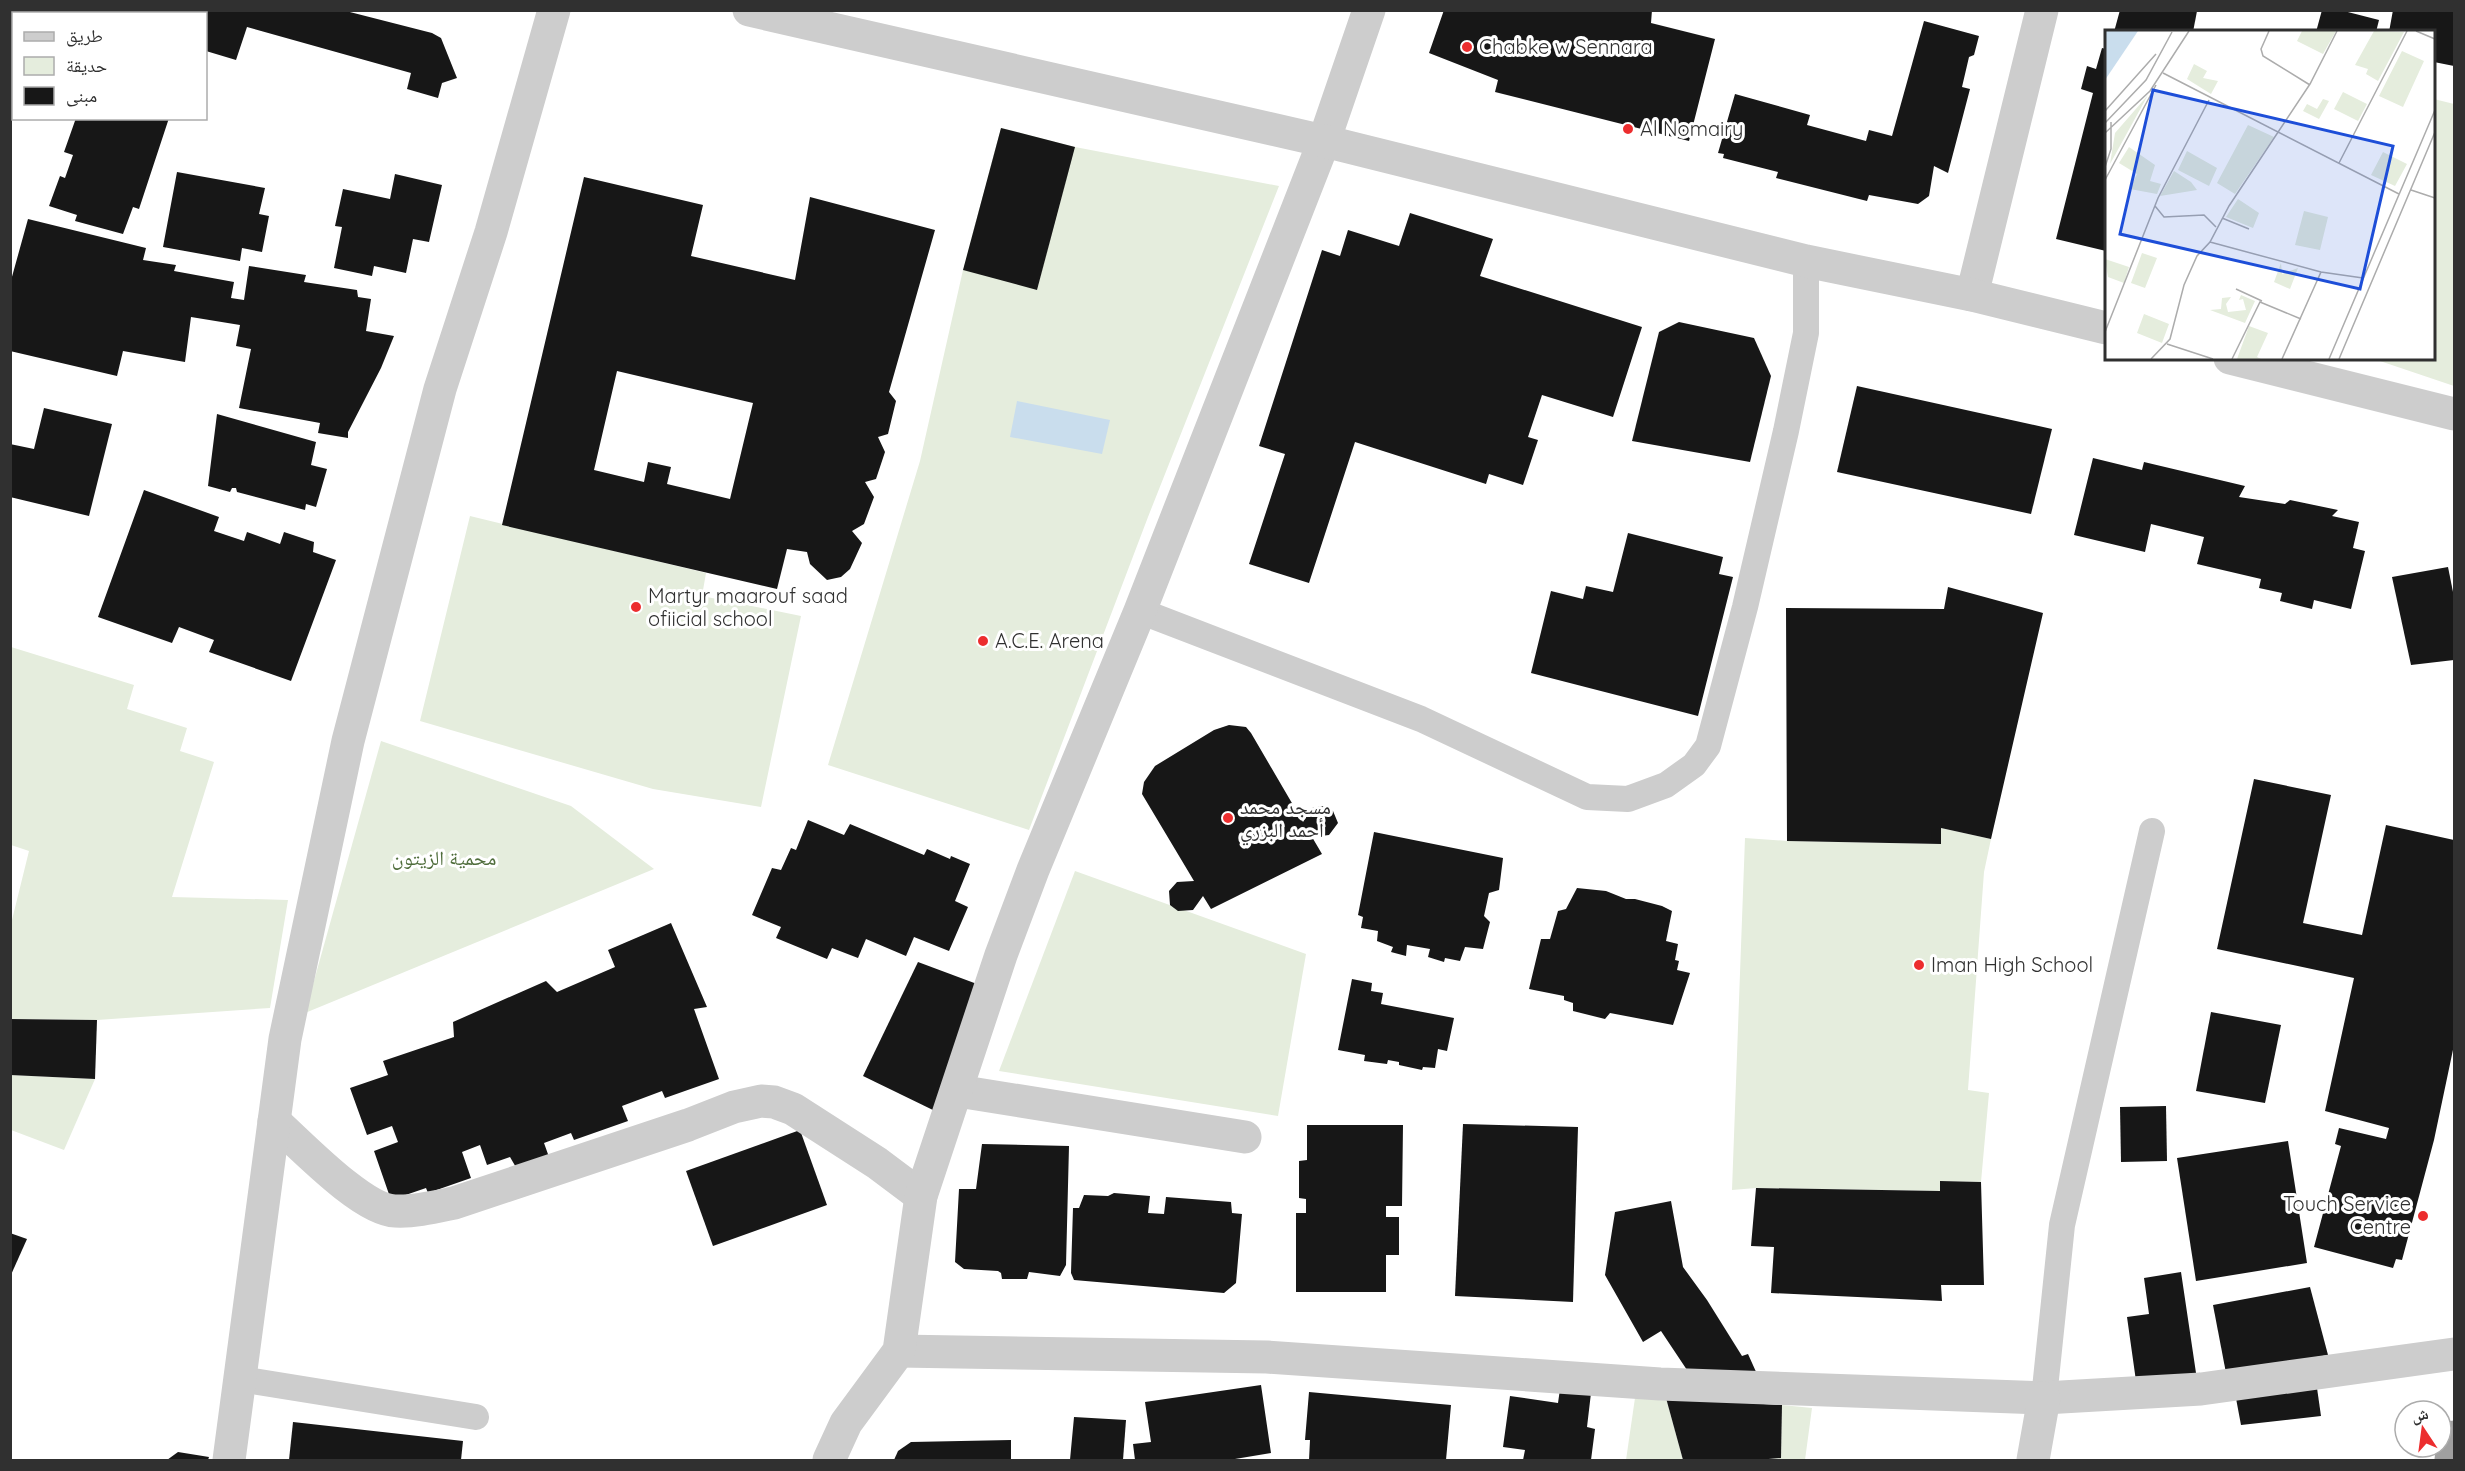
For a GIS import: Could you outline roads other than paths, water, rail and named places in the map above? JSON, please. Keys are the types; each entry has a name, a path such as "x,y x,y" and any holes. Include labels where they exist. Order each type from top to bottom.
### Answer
{"highway":[{"path":"2451,1461 2454,1437"}],"street":[{"path":"229,1461 285,1039 348,741 440,388 492,232 554,10"},
{"path":"749,10 1324,141 1806,261 1972,295 2105,328"},
{"path":"829,1461 846,1423 899,1350 921,1196 958,1091 1001,955 1140,611 1324,141 1369,10"},
{"path":"1972,295 2042,10"},
{"path":"2238,360 2454,414"},
{"path":"958,1091 1245,1137"},
{"path":"274,1121 356,1194 376,1205 393,1211 401,1211 454,1203 688,1125 734,1107 748,1103 774,1102 793,1109 828,1131 921,1196"},
{"path":"899,1350 1267,1357 1660,1384 2044,1398 2201,1389 2454,1354"},
{"path":"2033,1461 2044,1398"}],"lane":[{"path":"1140,611 1421,719 1587,796 1628,799 1666,785 1695,765 1708,746 1745,607 1806,333 1806,261"},
{"path":"2044,1398 2062,1225 2152,831"},
{"path":"240,1379 476,1417"}],"water":[{"path":"1017,401 1110,420 1102,454 1010,437"}],"place":[{"name":"Chabke w Sennara","path":"1467,47"},
{"name":"Al Nomairy","path":"1628,129"},
{"name":"Martyr maarouf saad ofiicial school","path":"636,607"},
{"name":"A.C.E. Arena","path":"983,641"},
{"name":"مسجد محمد أحمد البزري","path":"1228,818"},
{"name":"Iman High School","path":"1919,965"},
{"name":"Touch Service Centre","path":"2423,1216"}],"park label":[{"name":"محمية الزيتون","path":"444,858"}]}
